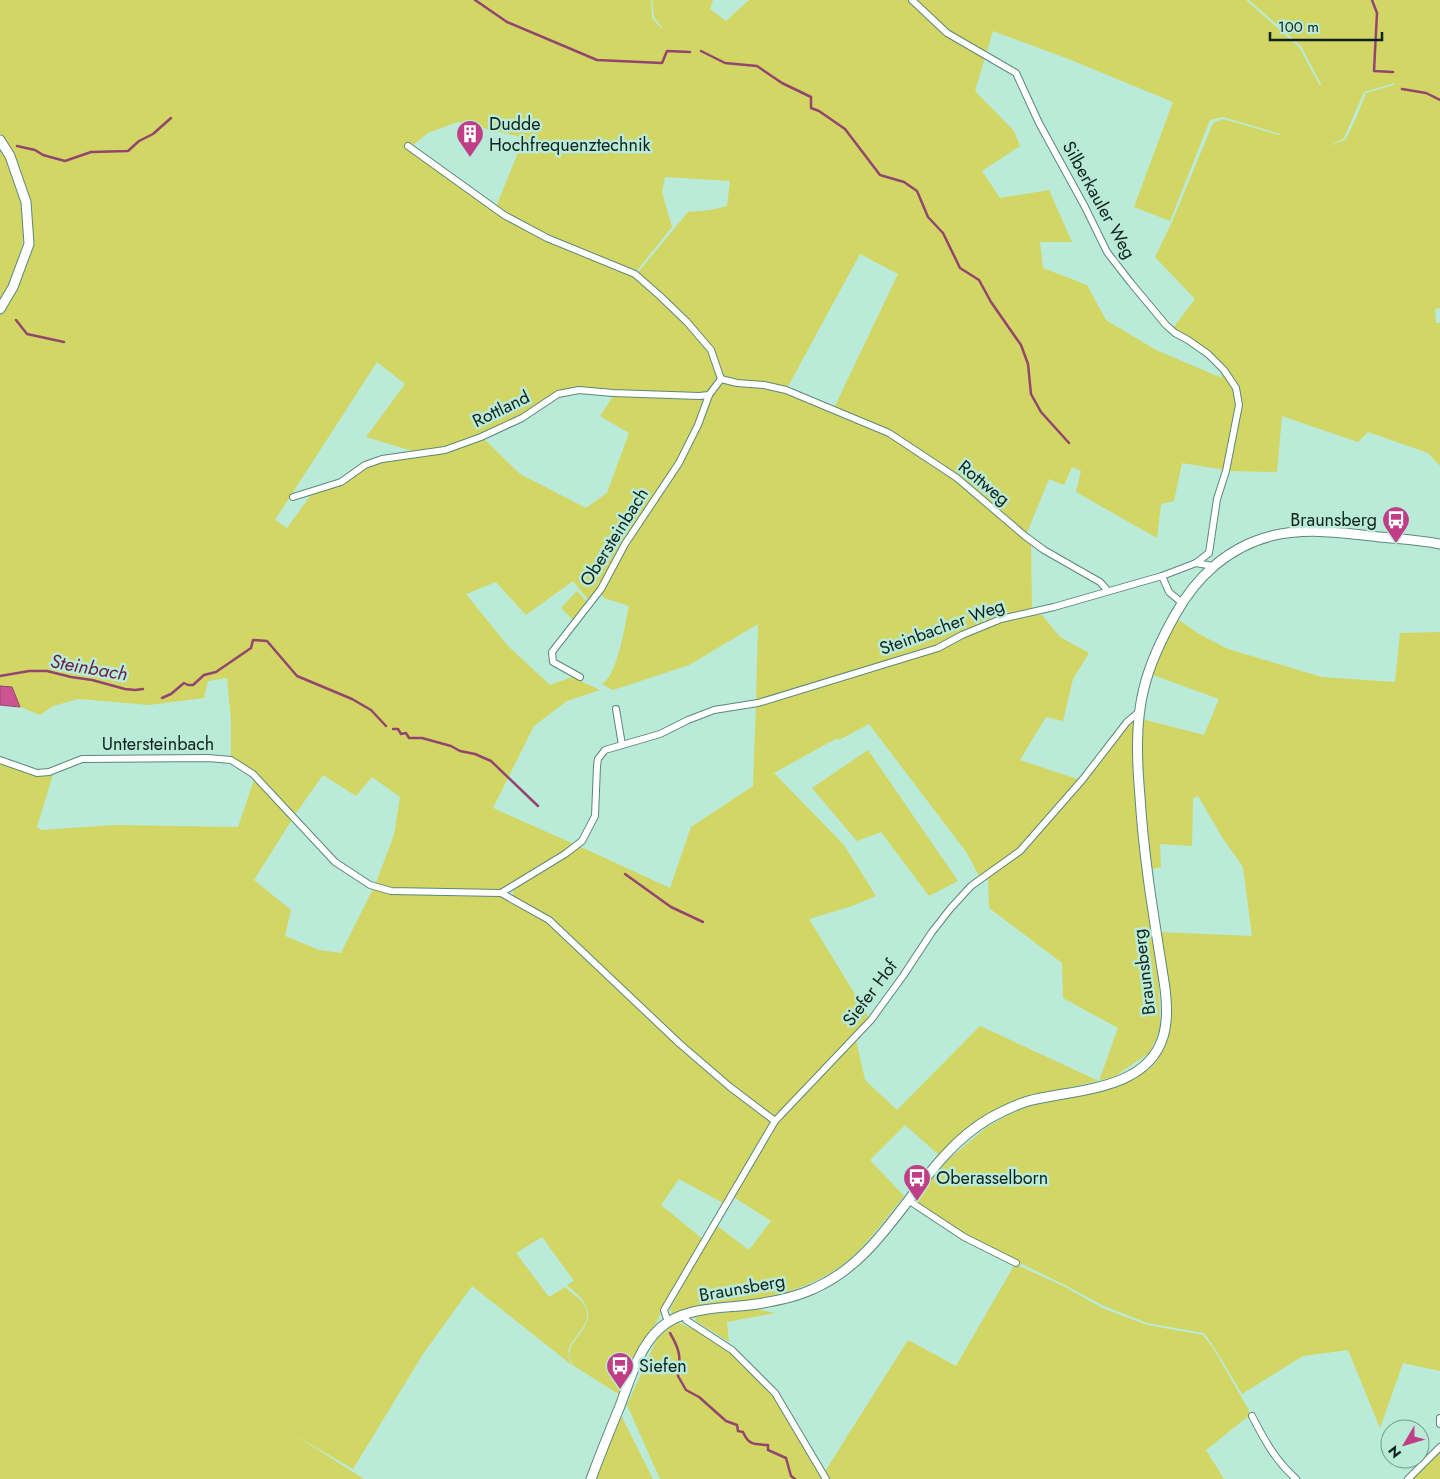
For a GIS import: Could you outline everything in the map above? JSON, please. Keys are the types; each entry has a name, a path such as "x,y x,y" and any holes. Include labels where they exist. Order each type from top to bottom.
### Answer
{"main road":[{"path":"0,140 10,156 26,202 29,244 13,287 0,309"},
{"name":"Braunsberg","path":"591,1479 639,1357 652,1336 668,1322 685,1314 702,1310 764,1303 814,1289 831,1280 872,1246 947,1153 990,1118 1027,1102 1119,1081 1144,1066 1158,1049 1165,1029 1167,1009 1144,856 1138,775 1140,711 1144,688 1162,640 1182,603 1194,586 1213,566 1244,546 1287,533 1321,531 1440,544"}],"street":[{"name":"Silberkauler Weg","path":"912,0 947,33 1016,73 1039,123 1085,207 1107,252 1166,325 1208,354 1224,370 1236,388 1240,405 1226,471 1217,499 1209,553 1196,563"},
{"path":"408,146 504,215 547,238 635,274 687,322 710,350 721,379 709,395"},
{"name":"Rottweg","path":"721,379 779,388 888,433 957,478 1044,550 1100,582 1108,591"},
{"name":"Rottland","path":"293,497 341,482 365,465 382,459 445,450 481,437 522,418 558,394 579,390 613,394 709,395"},
{"name":"Obersteinbach","path":"580,677 553,662 552,652 601,590 625,544 679,463 698,425 709,395"},
{"path":"1182,603 1169,592 1162,576 1196,563 1213,566"},
{"name":"Steinbacher Weg","path":"622,745 660,734 714,710 758,703 938,648 962,635 1001,619 1054,607 1162,576"},
{"path":"616,710 622,745 605,750 598,759 595,816 582,841 565,854 501,893 549,920 680,1044 730,1087 775,1121"},
{"name":"Siefer Hof","path":"668,1322 664,1310 775,1121 871,1020 950,909 971,886 1020,851 1083,779 1127,722 1140,711"},
{"name":"Untersteinbach","path":"0,760 37,773 49,772 82,759 208,758 231,760 253,774 335,862 370,885 391,891 501,893"},
{"path":"908,1200 964,1237 1016,1263"},
{"path":"685,1314 686,1320 732,1350 775,1393 826,1479"},
{"path":"1252,1416 1272,1454 1296,1479"},
{"path":"1440,1418 1440,1424"},
{"path":"1408,1479 1440,1447"}],"shaded area":[{"path":"0,0 651,0 652,18 661,28 654,17 652,0 713,0 710,9 726,21 749,0 1246,0 1299,47 1320,86 1321,84 1301,46 1249,0 1440,0 1440,308 1435,309 1436,323 1440,323 1440,466 1428,453 1368,432 1358,442 1282,416 1277,472 1228,471 1238,423 1239,395 1234,383 1217,361 1173,328 1195,299 1155,257 1172,222 1213,123 1223,119 1280,134 1223,117 1210,120 1170,221 1134,207 1173,102 1066,58 993,31 975,91 1014,131 1020,146 982,171 1000,198 1049,190 1072,242 1040,242 1043,268 1087,285 1106,320 1156,350 1222,378 1219,367 1234,391 1237,404 1235,429 1225,470 1182,463 1174,501 1161,504 1157,538 1076,492 1081,471 1072,467 1064,485 1049,479 1026,535 1002,517 1031,542 1032,609 984,625 938,647 756,701 758,624 689,665 613,690 602,684 608,679 617,660 629,606 604,598 601,594 626,544 680,463 699,426 709,397 677,463 637,522 590,602 573,581 526,615 496,582 466,594 508,646 550,685 572,677 600,690 567,701 534,726 493,808 574,844 501,891 391,889 375,885 394,835 400,797 372,777 356,796 323,775 294,816 255,774 231,757 231,721 227,678 208,681 204,698 149,705 78,699 53,706 40,715 20,707 11,687 0,686 0,315 16,288 31,244 29,200 12,155 0,133","holes":["1395,83 1394,85 1366,93 1346,139 1327,147 1344,138 1364,92","458,122 524,138 496,207 547,237 635,273 672,227 662,192 665,177 730,181 727,206 711,210 688,212 635,276 547,240 504,216 406,146 408,144 412,146 428,133","860,254 898,274 834,408 890,433 890,435 799,397 762,386 722,380 711,393 721,378 738,382 765,384 786,390","377,362 405,384 366,437 419,453 443,449 521,417 558,393 579,389 688,396 614,395 600,416 629,433 607,493 586,508 520,474 482,437 445,451 382,460 367,466 341,484 313,492 287,528 275,520"]},
{"path":"0,145 7,158 21,198 24,229 19,259 8,289 0,304"},
{"path":"577,591 587,602 573,620 561,608"},
{"path":"1025,615 1042,615 1060,637 1089,653 1073,679 1063,721 1046,717 1020,760 1080,780 1018,850 980,878 967,853 869,724 839,740 837,738 774,773 844,845 876,896 852,906 809,919 870,1019 775,1118 731,1086 680,1042 548,918 513,897 513,890 579,846 670,888 691,827 753,786 756,704 939,649 982,627"},
{"path":"1179,620 1199,634 1228,649 1322,677 1395,682 1400,633 1440,632 1440,1371 1403,1363 1383,1419 1380,1419 1380,1428 1348,1350 1303,1356 1242,1394 1204,1333 1147,1323 1102,1305 965,1236 914,1200 950,1158 987,1127 1008,1115 1030,1106 1118,1087 1147,1071 1157,1061 1171,1028 1171,999 1159,932 1252,936 1243,867 1222,837 1198,796 1193,798 1192,846 1160,844 1161,867 1149,870 1143,802 1142,719 1204,735 1219,699 1150,674 1167,639"},
{"path":"0,686 12,687 20,707 0,705"},
{"path":"1135,720 1135,788 1140,856 1159,985 1160,1027 1149,1053 1114,1077 1099,1081 1118,1028 1063,998 1062,963 989,908 988,875 1021,853 1132,721"},
{"path":"868,750 958,881 929,896 881,832 857,841 812,788"},
{"path":"0,762 38,775 54,771 37,827 41,830 114,825 238,827 255,777 293,818 254,880 291,910 285,936 319,950 341,953 374,887 501,895 548,921 679,1046 773,1121 725,1204 679,1179 661,1205 704,1240 662,1309 654,1326 636,1353 620,1395 574,1366 570,1358 570,1350 587,1323 586,1306 583,1300 567,1285 574,1281 542,1237 516,1253 549,1297 565,1287 585,1306 586,1322 569,1349 569,1357 573,1366 472,1286 423,1354 353,1469 293,1434 364,1479 0,1479"},
{"path":"980,1026 1098,1081 1026,1098 939,1155 905,1125 870,1160 904,1196 869,1239 847,1261 811,1283 785,1292 747,1301 693,1308 672,1314 670,1309 716,1225 749,1250 771,1221 732,1196 776,1122 856,1040 865,1080 897,1110"},
{"path":"1015,1264 1063,1286 1102,1308 1147,1325 1203,1335 1213,1348 1251,1414 1206,1450 1224,1479 828,1479 824,1473 908,1340 956,1366"},
{"path":"756,1309 775,1313 727,1322 729,1342 696,1321 695,1316"},
{"path":"679,1323 704,1334 732,1353 773,1395 825,1479 660,1479 627,1405 657,1339 671,1326"},
{"path":"621,1415 653,1479 595,1479"},
{"path":"1440,1448 1440,1479 1409,1479 1419,1469 1430,1469 1430,1458"}],"waterway":[{"path":"475,0 507,22 597,60 662,63 667,51 690,52"},
{"path":"1372,0 1377,13 1374,71 1393,72"},
{"path":"701,51 725,63 757,66 782,83 811,97 811,108 819,111 845,129 880,175 904,182 917,191 928,217 943,233 960,268 979,280 991,302 1021,345 1028,364 1031,394 1041,412 1069,443"},
{"path":"1402,89 1426,93 1440,100"},
{"path":"17,146 35,150 43,155 65,161 91,152 128,151 139,141 153,134 171,118"},
{"path":"16,320 27,334 64,342"},
{"path":"162,698 171,694 184,683 193,685 204,675 216,672 251,648 253,640 267,641 297,676 352,699 371,710 386,726"},
{"name":"Steinbach","path":"0,676 29,671 47,671 125,689 143,689"},
{"path":"393,729 398,729 401,734 406,733 409,738 422,738 451,746 460,751 475,754 491,761 538,806"},
{"path":"625,874 671,907 703,922"},
{"path":"670,1333 679,1354 678,1376 686,1390 699,1397 726,1421 737,1425 738,1431 743,1432 750,1442 768,1445 768,1450 786,1458 791,1476 795,1479"}],"place":[{"name":"Dudde Hochfrequenztechnik","path":"470,158"},
{"name":"Braunsberg","path":"1396,544"},
{"name":"Oberasselborn","path":"917,1202"},
{"name":"Siefen","path":"620,1390"}]}
